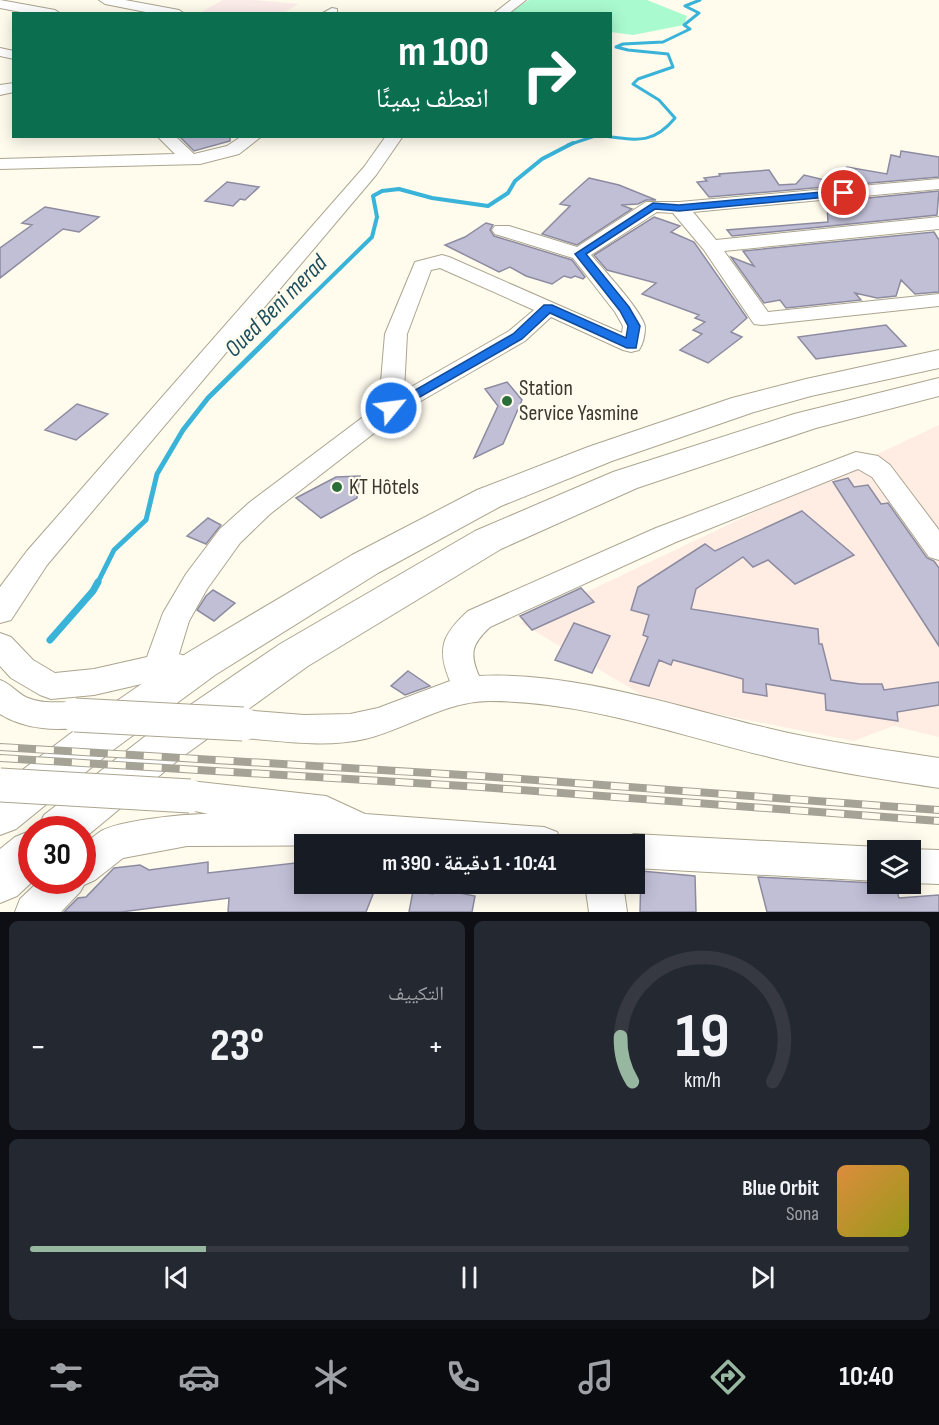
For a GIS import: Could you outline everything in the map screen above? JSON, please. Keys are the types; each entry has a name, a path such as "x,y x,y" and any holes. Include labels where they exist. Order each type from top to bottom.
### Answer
{"highway":[{"path":"0,814 98,737 201,664 365,564 489,498 600,454 743,405 939,359"},
{"path":"77,816 167,744 294,655 488,540 626,480 805,421 939,387"},
{"path":"0,880 18,864"}],"street":[{"path":"23,12 52,0"},
{"path":"105,0 168,12"},
{"path":"502,12 520,0"},
{"path":"0,4 14,12"},
{"path":"167,138 190,159"},
{"path":"0,164 190,159 232,150 251,138"},
{"path":"1,607 37,558 370,171 394,138"},
{"path":"580,254 653,206 679,208 939,184"},
{"path":"679,208 711,246 762,319 939,300"},
{"path":"711,246 939,223"},
{"path":"391,408 396,334 422,266 442,261 632,345 634,326 625,310 580,254 502,230"},
{"path":"159,666 174,621 196,582 230,536 260,508 391,408 517,336 548,308"},
{"path":"470,690 457,661 461,636 479,619 666,535 855,460 876,466 939,550"},
{"path":"0,645 22,669 51,686 94,682 159,666 201,664"},
{"path":"0,693 9,704 23,711 75,716 317,729 367,724 438,698 470,690 487,688 562,693 810,752 939,773"},
{"path":"0,785 190,796 326,812 363,830"},
{"path":"96,857 114,843 187,830 363,830 415,834"},
{"path":"645,853 867,863"},
{"path":"921,866 939,867"},
{"path":"34,912 53,894"},
{"path":"605,894 608,912"}],"shaded area":[{"path":"223,0 299,4 284,12 201,12"},
{"path":"939,425 939,737 893,726 854,741 652,701 521,623"}],"green space":[{"path":"529,0 647,0 687,16 684,25 633,35 612,32 612,12 510,12"}],"building":[{"path":"181,138 230,138 230,141 194,151"},
{"path":"901,151 939,157 939,177 709,197 697,182 707,181 704,178 720,176 719,174 769,170 779,185 796,184 804,175 833,182 837,173 843,174 847,167 887,174 891,155 900,157"},
{"path":"589,178 619,185 656,200 621,205 632,209 577,245 542,234 570,206 560,204"},
{"path":"227,182 259,187 245,200 240,199 233,206 205,201"},
{"path":"939,191 937,215 732,236 727,230 828,222 827,202"},
{"path":"45,207 99,217 79,232 63,229 0,278 0,248 32,225 22,223"},
{"path":"654,217 680,226 671,232 694,242 747,318 731,332 742,337 708,363 680,350 702,334 693,330 705,322 695,318 699,315 642,294 656,283 607,270 594,255"},
{"path":"486,223 493,225 490,230 494,236 572,260 585,277 583,279 564,276 552,284 526,276 510,267 499,272 445,245 465,237"},
{"path":"934,232 939,240 939,292 915,294 901,280 896,296 877,298 855,293 861,300 786,308 780,300 764,303 731,257 754,266 743,251"},
{"path":"886,325 906,346 816,359 798,337"},
{"path":"507,382 522,400 503,444 474,458 498,406 485,389"},
{"path":"77,404 108,414 76,440 45,430"},
{"name":"KT Hôtels","path":"360,476 357,498 321,518 296,498 336,477"},
{"path":"848,478 854,487 868,485 881,504 888,503 927,558 934,561 939,568 939,646 833,482"},
{"path":"802,511 854,555 795,584 768,560 753,567 743,557 696,589 691,609 818,629 819,644 822,644 831,680 882,684 884,690 939,682 939,705 897,712 898,721 826,710 825,694 766,684 767,696 743,692 743,679 673,660 671,665 659,660 649,686 630,681 648,637 643,635 649,615 631,610 638,587 705,544 715,551"},
{"path":"208,518 221,525 206,544 187,536"},
{"path":"581,588 594,602 532,630 520,616"},
{"path":"213,590 235,603 214,621 197,610"},
{"path":"574,623 610,636 592,673 555,660"},
{"path":"408,671 430,686 405,695 391,686"},
{"path":"208,862 208,873 294,863 294,894 373,894 366,912 228,912 229,898 121,912 64,912 78,898 96,894 96,887 114,868 140,865 149,870"},
{"path":"645,871 695,876 696,912 640,912 640,894 645,894"},
{"path":"758,877 867,883 867,894 898,894 899,898 939,895 939,912 767,912"},
{"path":"412,894 475,896 472,912 409,912"}],"waterway":[{"name":"Oued Beni merad","path":"612,137 635,139 651,137 667,127 675,118 659,100 633,84 638,79 673,67 668,54 616,47 623,44 663,42 690,29 684,25 699,13 685,6 700,0"},
{"name":"Oued Beni merad","path":"571,144 589,138"},
{"name":"Oued Beni merad","path":"273,334 372,237 377,217 373,196 382,191 399,189 432,198 488,206 508,193 515,181 542,159 571,144"},
{"name":"Oued Beni merad","path":"98,582 114,550 146,520 157,474 183,430 208,398 275,332"},
{"name":"Oued Beni merad","path":"50,640 93,591 98,582"}],"railway":[{"path":"0,747 480,776 939,810"},
{"path":"0,758 481,787 939,821"}],"place":[{"name":"Station Service Yasmine","path":"507,401"},
{"name":"KT Hôtels","path":"337,487"}],"route":[{"path":"391,408 517,336 548,308 632,345 634,326 625,310 580,254 610,232 653,206 679,208 844,193"}]}
